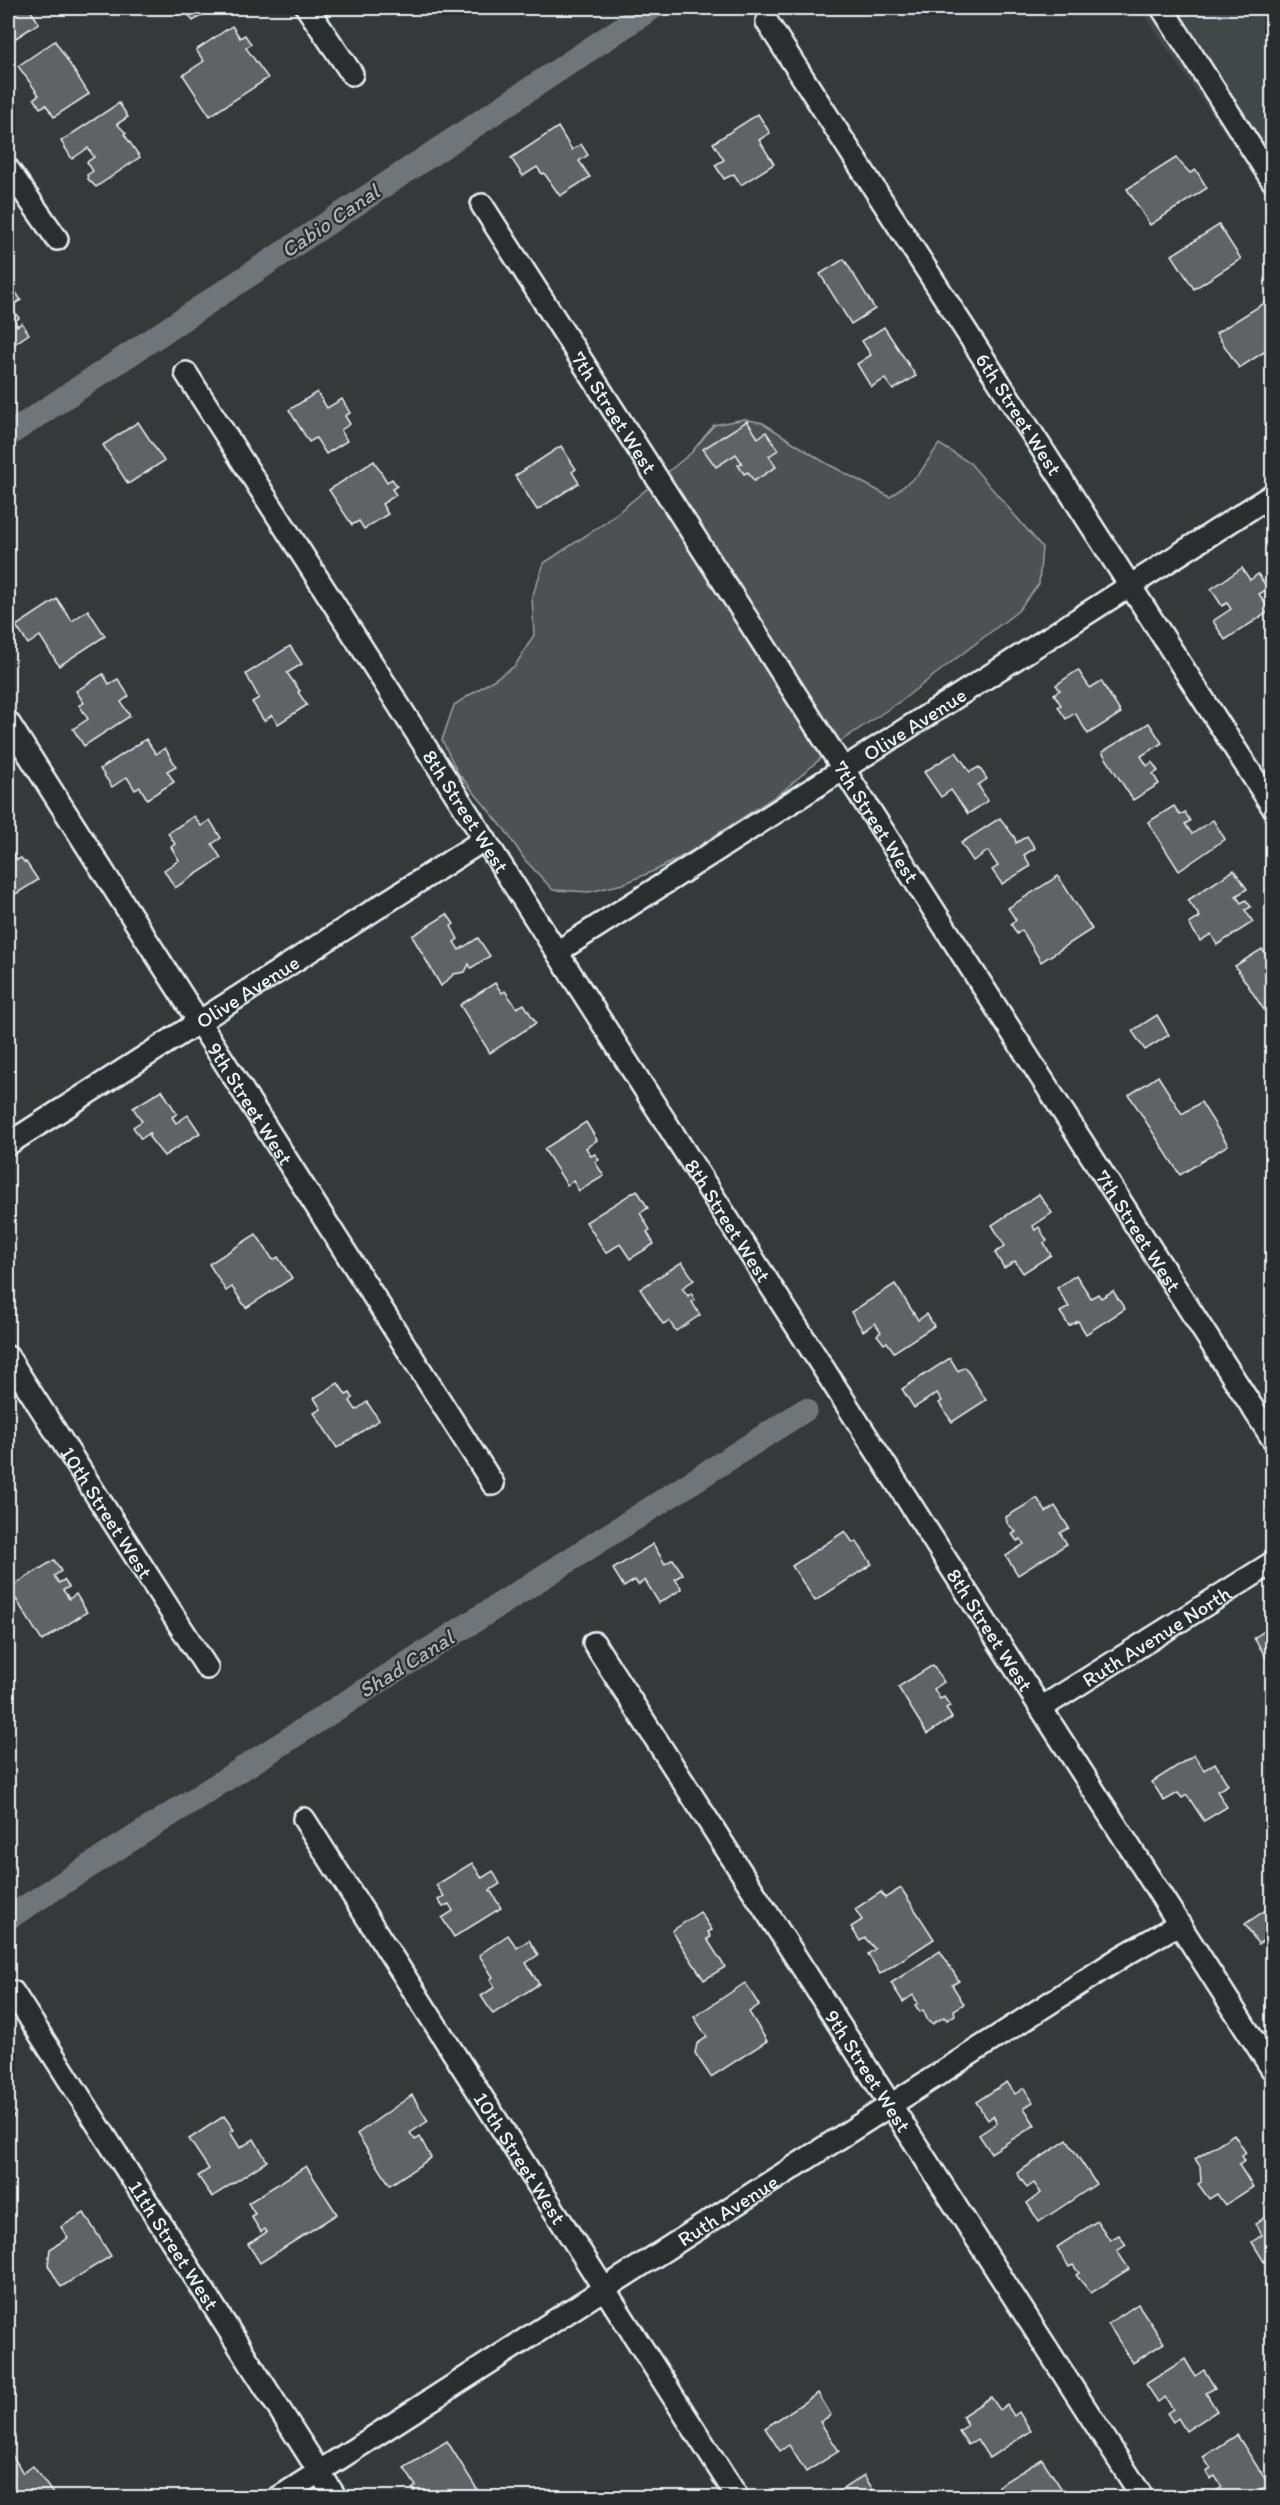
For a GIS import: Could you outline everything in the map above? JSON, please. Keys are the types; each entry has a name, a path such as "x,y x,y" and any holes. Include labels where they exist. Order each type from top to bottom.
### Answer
{"street":[{"path":"307,8 352,74"},
{"path":"1162,8 1266,154 1272,180"},
{"name":"6th Street West","path":"767,22 1272,806"},
{"path":"8,169 57,239"},
{"name":"7th Street West","path":"482,205 1272,1438"},
{"name":"8th Street West","path":"186,373 1272,2069"},
{"name":"Olive Avenue","path":"557,952 1272,495"},
{"name":"9th Street West","path":"8,722 493,1484"},
{"name":"Olive Avenue","path":"8,1144 485,839"},
{"name":"10th Street West","path":"8,1357 207,1668"},
{"name":"Ruth Avenue North","path":"1041,1708 1272,1563"},
{"name":"9th Street West","path":"594,1643 1143,2498"},
{"name":"10th Street West","path":"304,1819 738,2498"},
{"name":"Ruth Avenue","path":"278,2498 603,2287 1123,1956 1179,1924"},
{"name":"11th Street West","path":"13,1992 336,2498"}],"shaded area":[{"path":"1139,8 1272,8 1272,203"},
{"path":"744,419 763,423 824,462 890,497 919,474 939,444 970,463 1042,547 1039,584 1018,611 902,700 841,741 782,792 690,852 623,884 589,892 553,890 525,860 505,830 458,773 442,740 454,705 515,666 534,635 532,597 544,563 605,523 691,453 714,425"}],"building":[{"path":"8,8 29,8 39,23 8,43"},
{"path":"171,8 214,8 193,21 185,10 176,15"},
{"path":"232,26 240,38 245,35 251,44 246,48 268,78 210,116 183,75 204,61 196,50"},
{"path":"55,41 89,94 54,117 46,105 40,108 34,98 39,95 18,66"},
{"path":"119,103 128,117 117,124 126,133 124,134 140,157 96,187 87,175 93,171 87,162 94,157 88,148 72,159 61,141"},
{"path":"758,114 770,133 759,140 774,164 741,185 734,174 724,179 715,165 724,160 713,143"},
{"path":"558,127 572,150 581,144 588,155 579,161 590,177 560,196 537,167 523,176 511,158"},
{"path":"1176,158 1190,173 1196,170 1207,188 1150,225 1127,189"},
{"path":"1219,225 1241,259 1194,289 1172,255"},
{"path":"844,259 875,309 851,324 820,274"},
{"path":"9,282 21,300 8,308 8,284"},
{"path":"1266,302 1272,312 1272,347 1239,368 1216,333"},
{"path":"8,310 10,313 14,311 19,318 15,321 17,326 22,323 29,334 8,348"},
{"path":"884,327 916,376 893,390 885,379 871,387 857,364 871,355 862,341"},
{"path":"317,392 327,408 342,399 350,413 345,416 350,424 341,430 347,441 326,454 316,438 309,442 289,410"},
{"path":"747,421 758,438 766,432 778,450 769,456 776,467 754,481 748,472 744,474 738,465 742,463 736,454 716,467 703,449"},
{"path":"138,422 164,461 128,484 103,445"},
{"path":"561,446 576,469 572,472 579,483 537,510 515,476"},
{"path":"374,461 387,482 392,479 397,486 392,489 396,495 382,504 388,514 364,529 359,521 352,525 329,490"},
{"path":"1242,568 1250,580 1258,574 1268,589 1259,594 1270,611 1225,640 1213,621 1231,609 1227,603 1222,606 1211,589"},
{"path":"57,599 72,621 88,610 105,636 59,666 40,636 28,644 16,626"},
{"path":"290,646 302,664 287,673 307,705 278,724 272,715 264,721 252,702 259,698 246,674"},
{"path":"1078,670 1090,688 1101,681 1121,713 1088,734 1075,713 1066,719 1058,707 1061,705 1054,694 1060,690 1056,685"},
{"path":"103,674 109,684 118,679 129,696 121,702 130,716 84,746 73,729 88,719 79,705 84,703 76,691"},
{"path":"1149,723 1162,743 1141,756 1147,766 1152,762 1158,771 1153,774 1159,784 1133,800 1102,752"},
{"path":"146,739 156,754 165,748 176,766 167,771 174,782 147,799 140,787 135,790 127,777 112,787 100,769"},
{"path":"956,752 970,772 979,767 987,779 978,785 988,801 968,814 951,790 941,797 924,772"},
{"path":"1174,806 1180,815 1185,812 1190,821 1185,824 1192,834 1213,820 1225,839 1179,871 1148,822"},
{"path":"194,816 201,826 210,820 221,838 212,844 221,858 175,888 164,870 179,860 171,847 175,844 168,833"},
{"path":"1000,818 1015,838 1016,843 1027,836 1035,848 1024,855 1031,866 1002,884 992,870 998,866 988,851 973,861 961,843"},
{"path":"8,845 17,860 21,858 26,862 38,880 8,899"},
{"path":"1234,870 1247,889 1236,896 1241,903 1246,900 1251,907 1245,910 1253,922 1217,945 1211,934 1200,941 1189,924 1200,917 1188,900"},
{"path":"1058,876 1092,929 1041,962 1022,930 1017,934 1011,924 1016,920 1008,908"},
{"path":"447,914 454,924 451,926 458,939 454,942 459,950 478,938 490,956 471,968 469,964 465,972 454,974 441,986 412,936"},
{"path":"1262,949 1270,961 1272,960 1272,1013 1268,1016 1235,966"},
{"path":"495,983 502,993 505,991 517,1008 524,1004 536,1023 490,1053 460,1005"},
{"path":"1157,1015 1169,1035 1145,1050 1132,1031"},
{"path":"1158,1076 1182,1114 1201,1102 1228,1145 1180,1175 1129,1095"},
{"path":"162,1090 177,1114 172,1117 176,1123 188,1115 200,1133 164,1156 149,1137 150,1133 141,1139 133,1127 142,1121 133,1108"},
{"path":"586,1122 597,1140 586,1148 591,1156 595,1154 599,1160 595,1162 604,1176 579,1191 573,1181 567,1185 544,1149"},
{"path":"637,1190 648,1208 640,1213 650,1230 647,1232 654,1244 630,1259 620,1244 606,1253 586,1222"},
{"path":"1039,1194 1052,1213 1033,1226 1035,1230 1039,1227 1047,1241 1044,1243 1051,1255 1023,1273 1015,1261 1004,1268 995,1253 1005,1246 992,1225"},
{"path":"256,1234 273,1260 278,1257 292,1278 246,1308 232,1287 226,1291 209,1264"},
{"path":"682,1262 694,1280 682,1288 688,1296 691,1293 695,1300 692,1302 700,1315 676,1331 669,1321 663,1324 640,1289"},
{"path":"1076,1275 1091,1298 1098,1294 1101,1298 1113,1291 1125,1309 1086,1334 1078,1321 1069,1326 1060,1312 1069,1307 1057,1288"},
{"path":"895,1284 918,1320 927,1314 934,1326 894,1352 887,1342 884,1344 877,1335 881,1332 875,1323 863,1331 851,1312"},
{"path":"950,1358 958,1371 965,1367 986,1400 952,1422 939,1403 942,1401 937,1393 914,1408 902,1389"},
{"path":"338,1383 346,1395 350,1393 353,1398 350,1401 356,1410 367,1402 379,1420 337,1448 314,1413 321,1409 314,1398"},
{"path":"1037,1498 1046,1512 1055,1506 1069,1528 1060,1533 1067,1544 1018,1575 1006,1556 1024,1544 1021,1539 1017,1541 1012,1534 1016,1532 1007,1523 1006,1517"},
{"path":"845,1531 853,1543 856,1541 872,1564 815,1601 792,1566"},
{"path":"653,1544 665,1564 673,1559 683,1574 675,1579 682,1589 659,1603 645,1580 638,1585 635,1580 624,1587 613,1569"},
{"path":"54,1560 61,1571 54,1576 59,1583 64,1580 69,1587 63,1590 69,1599 76,1594 87,1612 42,1641 9,1588"},
{"path":"1272,1626 1272,1659 1269,1662 1254,1638"},
{"path":"933,1665 944,1682 934,1689 940,1699 944,1697 950,1706 946,1708 952,1718 927,1734 898,1687"},
{"path":"1194,1755 1204,1770 1215,1763 1228,1785 1217,1791 1227,1807 1204,1821 1187,1795 1182,1798 1178,1793 1164,1801 1152,1782"},
{"path":"472,1863 482,1878 493,1871 500,1884 490,1890 501,1908 454,1937 442,1918 453,1911 449,1904 443,1907 438,1900 444,1896 436,1885"},
{"path":"901,1888 934,1939 880,1974 868,1954 875,1949 865,1938 860,1941 851,1927 862,1920 855,1909 881,1892 885,1898"},
{"path":"1272,1906 1272,1934 1258,1944 1245,1924"},
{"path":"700,1912 712,1930 708,1932 711,1937 707,1939 725,1967 704,1980 672,1931"},
{"path":"508,1935 517,1948 529,1940 538,1955 526,1963 539,1984 493,2014 481,1996 495,1987 490,1979 493,1977 479,1955"},
{"path":"940,1951 959,1981 952,1985 964,2004 954,2010 955,2015 947,2020 944,2017 932,2024 923,2010 920,2012 915,2005 918,2003 913,1995 903,2002 891,1983"},
{"path":"745,1983 759,2005 749,2012 767,2041 711,2077 695,2053 697,2044 707,2037 694,2017"},
{"path":"1007,2082 1015,2094 1024,2088 1033,2102 1024,2108 1035,2125 991,2153 979,2135 997,2123 993,2116 988,2120 976,2102"},
{"path":"412,2095 428,2121 410,2133 415,2140 420,2137 431,2158 390,2185 357,2134"},
{"path":"8,2107 14,2117 8,2121"},
{"path":"224,2116 234,2130 230,2132 240,2148 254,2139 267,2161 212,2197 198,2176 209,2169 189,2139"},
{"path":"1234,2134 1246,2153 1242,2156 1245,2161 1239,2165 1253,2187 1225,2205 1217,2194 1209,2199 1198,2184 1201,2182 1200,2166 1195,2159"},
{"path":"1067,2140 1096,2184 1039,2222 1027,2203 1041,2193 1034,2183 1027,2188 1017,2173"},
{"path":"306,2166 337,2214 260,2263 248,2244 267,2232 265,2229 261,2232 251,2216 255,2214 248,2203"},
{"path":"1272,2212 1272,2275 1252,2242 1262,2235 1255,2224"},
{"path":"84,2213 111,2256 61,2287 48,2265 50,2249 68,2238 61,2227"},
{"path":"1097,2221 1110,2240 1119,2235 1126,2245 1117,2251 1129,2269 1091,2293 1076,2275 1079,2273 1073,2265 1069,2267 1057,2247"},
{"path":"1138,2304 1164,2343 1133,2363 1108,2324"},
{"path":"1185,2359 1195,2376 1204,2370 1215,2388 1206,2393 1217,2411 1186,2431 1178,2418 1173,2422 1167,2413 1173,2409 1165,2397 1158,2402 1146,2384"},
{"path":"818,2393 831,2415 820,2422 839,2451 806,2472 789,2445 780,2451 765,2428"},
{"path":"991,2397 1000,2410 1007,2405 1014,2416 1019,2412 1031,2431 989,2458 977,2439 968,2445 959,2431 968,2425 962,2416"},
{"path":"1237,2435 1269,2485 1250,2498 1212,2498 1210,2495 1222,2487 1215,2476 1210,2479 1206,2472 1211,2469 1203,2457"},
{"path":"447,2441 477,2489 464,2498 423,2498 420,2493 416,2496 412,2489 416,2486 404,2468"},
{"path":"12,2455 23,2473 33,2466 54,2495 8,2498 8,2458"},
{"path":"1042,2459 1065,2494 1060,2498 1005,2498 998,2486"},
{"path":"864,2475 878,2498 829,2498"}],"waterway":[{"name":"Cabio Canal","path":"8,435 652,8"},
{"name":"Shad Canal","path":"8,1918 805,1410"}]}
